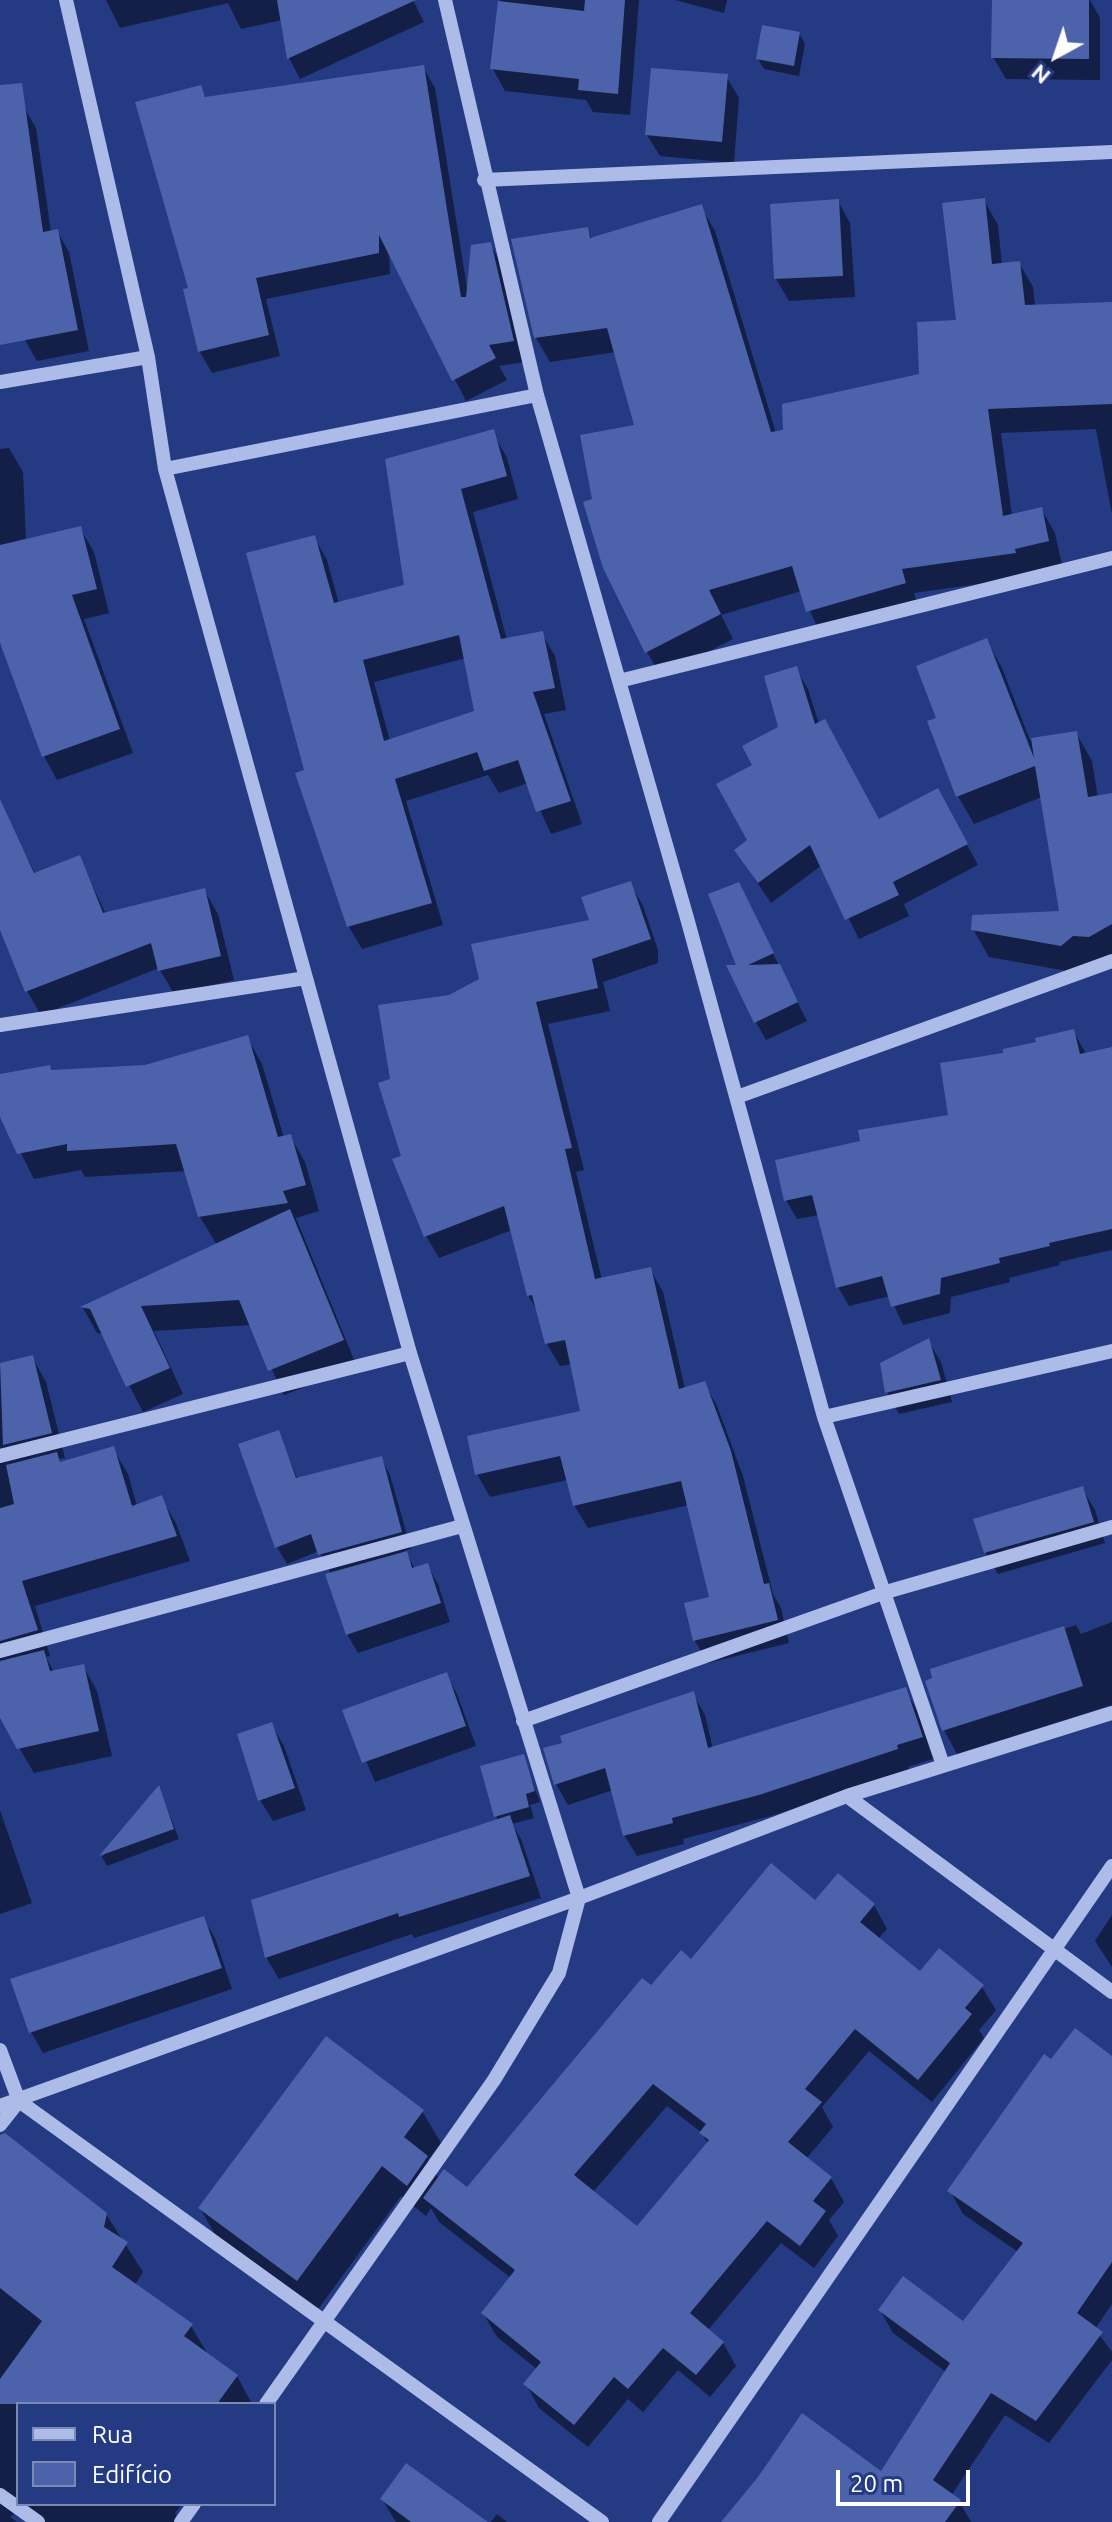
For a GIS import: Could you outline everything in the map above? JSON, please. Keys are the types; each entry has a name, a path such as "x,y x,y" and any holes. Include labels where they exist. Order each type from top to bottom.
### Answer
{"street":[{"path":"66,0 148,357 165,469 410,1353 579,1898 559,1973 494,2080 267,2402"},
{"path":"445,0 484,180 537,395 737,1097 824,1417 943,1765"},
{"path":"484,180 1112,152"},
{"path":"0,382 148,357"},
{"path":"165,469 537,395"},
{"path":"619,681 1112,558"},
{"path":"737,1097 1112,961"},
{"path":"0,1025 306,978"},
{"path":"824,1417 1112,1351"},
{"path":"0,1456 410,1353"},
{"path":"0,1651 462,1526"},
{"path":"523,1721 886,1592 1112,1527"},
{"path":"0,2106 579,1898 847,1796 1112,1713"},
{"path":"847,1796 1112,1992"},
{"path":"659,2522 1051,1949 1112,1866"},
{"path":"0,2050 19,2101 602,2522"},
{"path":"0,2125 19,2101"},
{"path":"0,2495 38,2522"}],"building":[{"path":"277,0 416,0 287,59"},
{"path":"585,0 625,0 618,94 578,90 579,79 490,69 498,1 584,11"},
{"path":"992,0 1089,0 1089,59 991,58"},
{"path":"762,25 800,32 794,66 756,59"},
{"path":"424,65 461,297 466,297 471,245 491,242 514,341 489,345 496,358 452,381 379,235 379,253 256,278 269,335 198,352 183,289 188,288 135,102 201,85 205,97"},
{"path":"651,68 728,74 722,142 645,135"},
{"path":"22,83 43,232 58,229 78,330 0,345 0,85"},
{"path":"985,198 992,264 1020,261 1025,305 1112,302 1112,404 988,409 1003,516 1042,507 1049,541 1015,549 1016,553 902,569 906,583 806,612 792,566 709,590 721,614 645,653 603,568 583,502 592,499 580,435 634,425 607,328 534,338 511,239 588,227 590,238 702,204 771,432 783,430 782,404 919,374 917,322 956,320 942,203"},
{"path":"839,199 843,276 774,279 770,204"},
{"path":"494,429 507,476 461,489 501,639 543,631 555,688 533,692 571,801 536,812 518,760 484,771 477,752 395,779 432,903 347,927 295,773 304,770 246,553 315,535 334,603 404,585 385,459","holes":["459,635 474,711 384,741 363,660"]},
{"path":"81,526 97,589 72,595 120,729 42,757 0,643 0,545"},
{"path":"987,638 1034,758 1031,738 1077,731 1088,797 1112,793 1112,924 1089,937 1073,936 1061,946 971,930 972,915 1059,911 1035,766 956,797 927,721 936,718 916,666"},
{"path":"797,666 815,724 825,719 879,819 938,788 968,844 893,882 899,895 845,920 810,845 758,883 734,850 747,840 716,784 752,765 742,746 778,727 764,676"},
{"path":"0,799 34,873 80,855 103,913 205,888 221,956 158,971 151,943 25,992 0,930"},
{"path":"631,881 651,939 592,959 598,988 536,1002 572,1148 565,1149 595,1279 651,1267 679,1389 705,1381 731,1451 764,1584 769,1583 778,1620 693,1641 684,1603 709,1597 681,1481 573,1506 560,1456 475,1475 467,1436 580,1411 565,1340 545,1344 532,1295 527,1296 504,1206 424,1237 392,1159 401,1156 378,1083 390,1079 378,1005 449,995 479,979 471,944 589,920 581,897"},
{"path":"739,882 774,953 748,965 780,964 798,1002 754,1023 726,965 736,965 708,894"},
{"path":"1074,1029 1080,1054 1112,1047 1112,1229 1049,1243 1050,1246 999,1258 1000,1263 941,1278 940,1294 891,1307 882,1276 836,1288 812,1195 784,1201 775,1160 860,1141 858,1130 948,1115 940,1063 1003,1053 1003,1049 1036,1042 1035,1038"},
{"path":"248,1035 278,1137 291,1134 306,1185 283,1191 288,1203 198,1217 176,1144 67,1151 67,1144 17,1154 0,1117 0,1074 50,1065 51,1070 145,1065"},
{"path":"290,1209 344,1340 268,1371 239,1300 141,1306 170,1368 126,1387 90,1309 80,1307"},
{"path":"929,1338 941,1380 885,1393 880,1363"},
{"path":"33,1355 52,1433 3,1445 0,1363"},
{"path":"279,1430 296,1478 382,1456 402,1532 318,1555 311,1534 275,1548 238,1444"},
{"path":"114,1446 132,1506 162,1495 177,1536 22,1581 38,1630 0,1641 0,1508 14,1504 6,1465 57,1452 60,1462"},
{"path":"1083,1486 1094,1522 984,1553 973,1519"},
{"path":"407,1551 412,1568 428,1563 441,1603 346,1635 325,1574"},
{"path":"1064,1626 1083,1686 942,1731 925,1681 932,1678 930,1669"},
{"path":"44,1650 50,1671 84,1664 99,1731 17,1749 0,1718 0,1661"},
{"path":"447,1672 466,1726 362,1763 342,1710"},
{"path":"906,1687 923,1737 897,1745 898,1749 759,1795 672,1818 673,1823 623,1836 605,1768 554,1785 543,1748 562,1743 560,1736 694,1691 708,1748"},
{"path":"272,1722 295,1788 258,1801 237,1734"},
{"path":"524,1754 535,1791 526,1794 529,1807 494,1817 480,1766"},
{"path":"159,1785 174,1829 99,1856"},
{"path":"510,1815 530,1876 399,1917 398,1913 265,1958 251,1900"},
{"path":"771,1863 815,1900 838,1873 875,1904 860,1922 920,1971 939,1948 984,1985 965,2008 972,2014 918,2080 855,2029 805,2089 822,2102 788,2142 832,2177 813,2201 826,2211 800,2246 767,2221 690,2313 724,2342 696,2375 663,2348 628,2389 614,2377 574,2425 523,2384 541,2362 481,2313 515,2270 423,2198 444,2169 467,2187 642,1978 651,1985 681,1950 691,1959","holes":["653,2084 706,2124 699,2133 709,2140 637,2226 574,2175"]},
{"path":"204,1916 222,1968 29,2033 10,1979"},
{"path":"1075,2028 1112,2056 1112,2262 1077,2313 1103,2332 1036,2421 991,2393 933,2480 961,2500 945,2522 721,2522 758,2477 802,2413 881,2471 950,2363 878,2310 903,2276 963,2321 1023,2243 947,2191 1044,2054 1051,2059"},
{"path":"326,2036 424,2110 404,2137 428,2156 407,2186 382,2166 297,2281 198,2208"},
{"path":"5,2133 107,2213 104,2227 128,2242 112,2267 193,2324 184,2336 238,2375 218,2402 0,2404 0,2379 42,2321 0,2288 0,2135"},
{"path":"406,2463 488,2522 411,2522 380,2499"}]}
